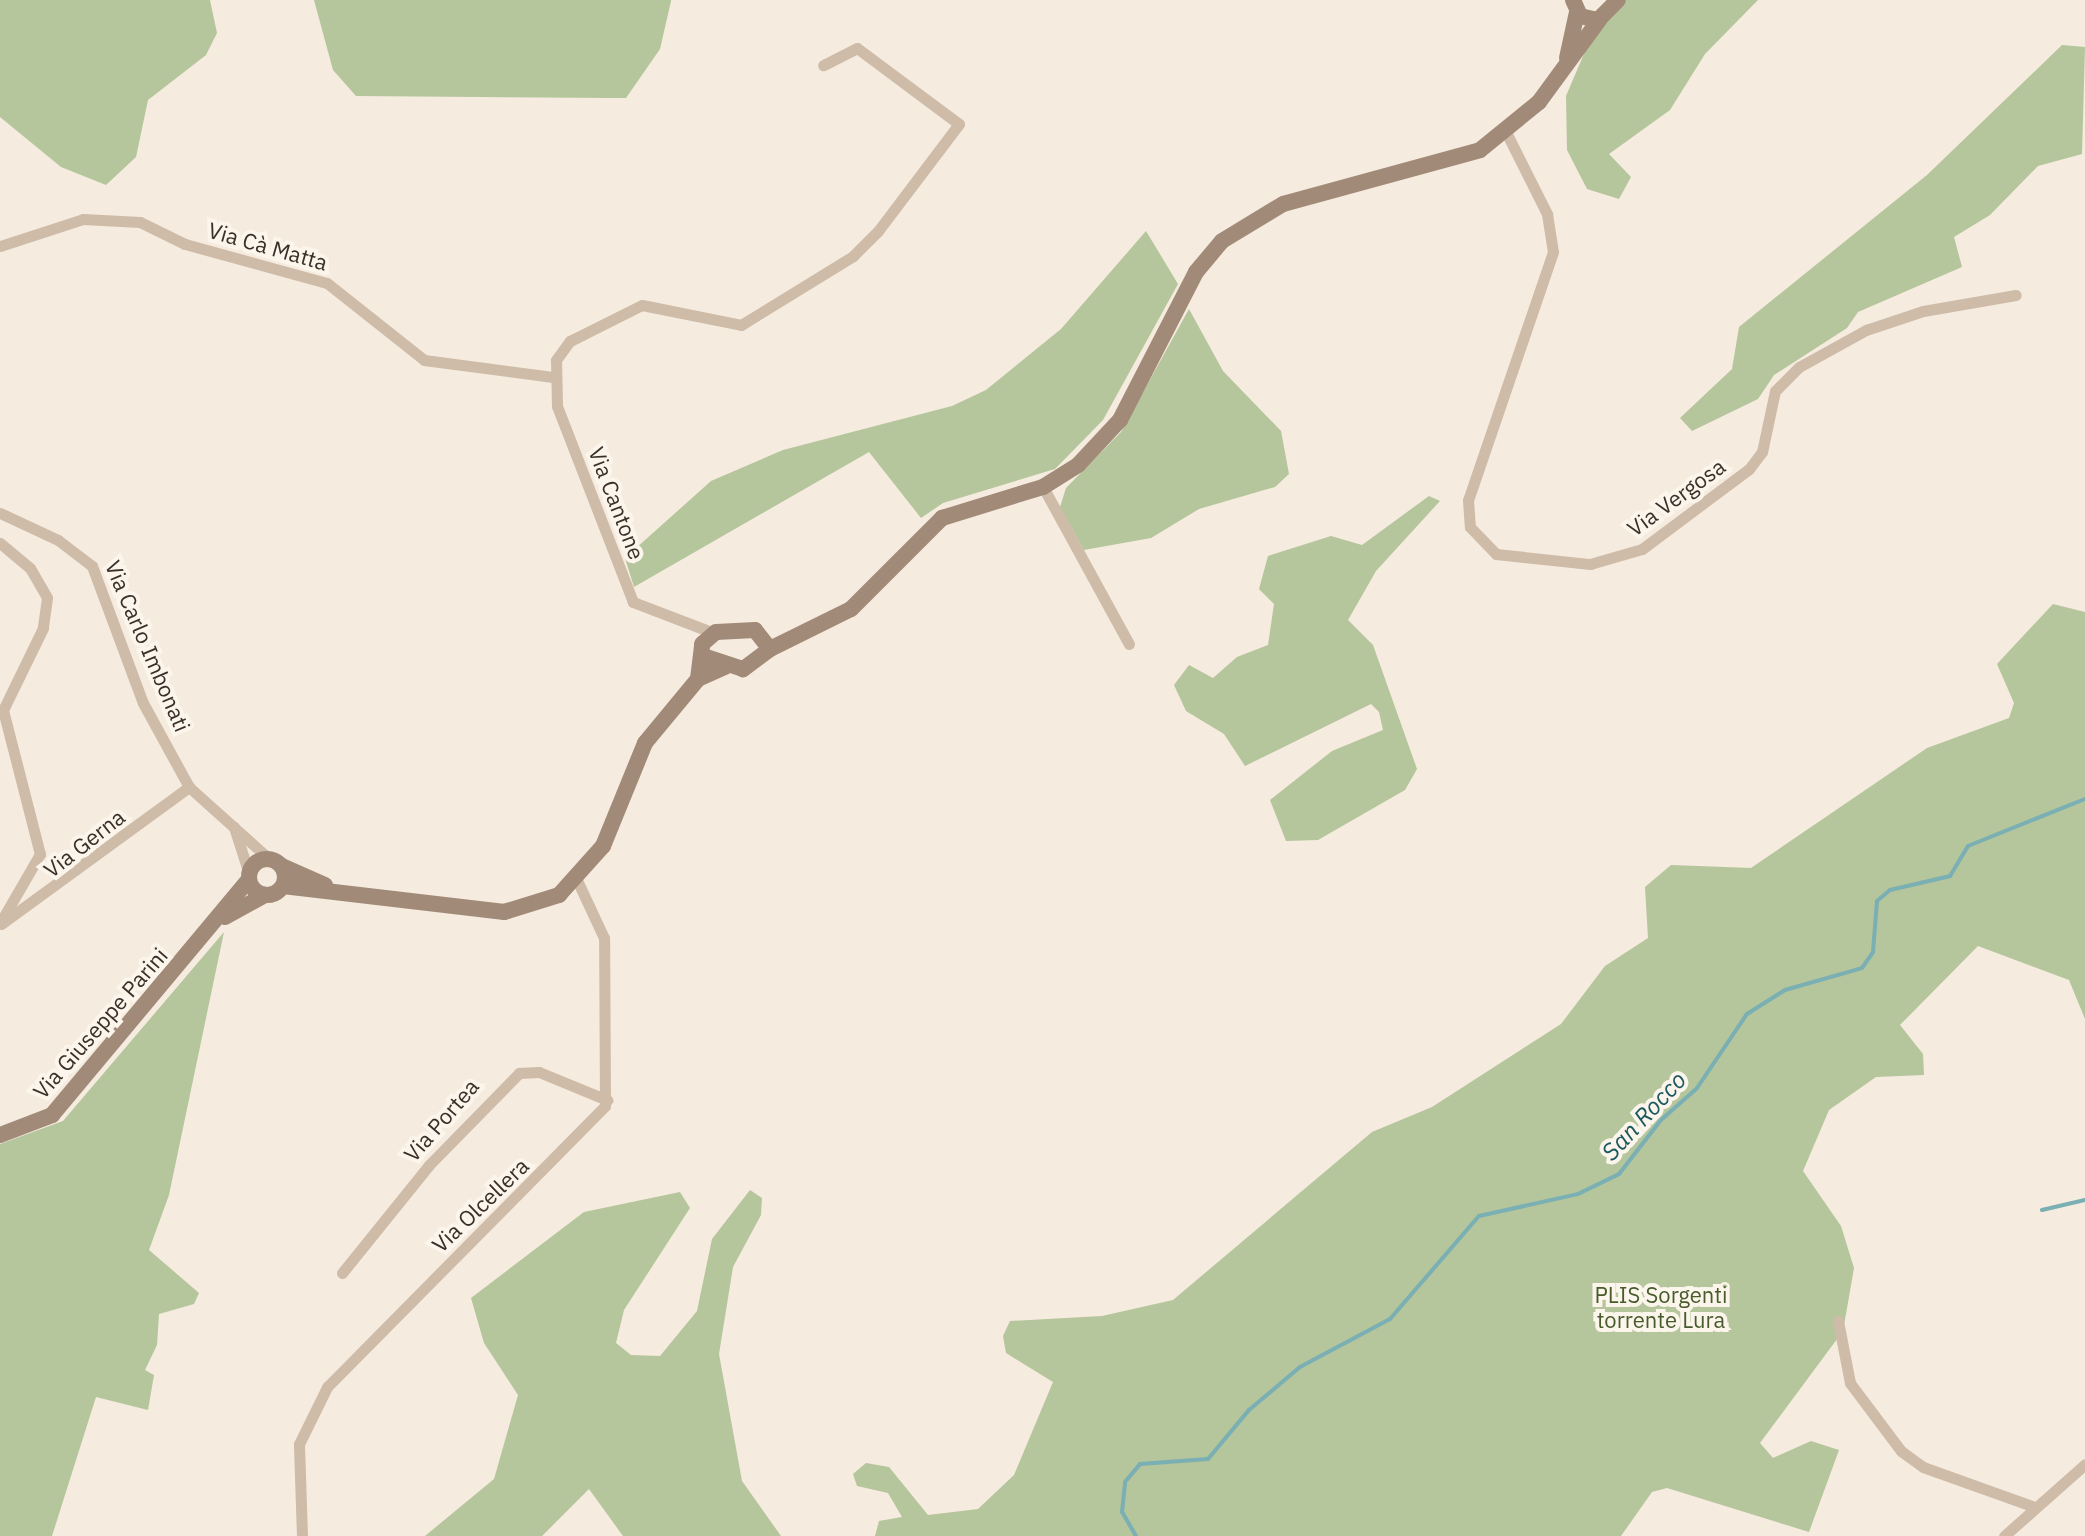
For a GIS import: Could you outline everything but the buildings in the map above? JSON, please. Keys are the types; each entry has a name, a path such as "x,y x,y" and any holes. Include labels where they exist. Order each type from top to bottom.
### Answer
{"street":[{"path":"698,679 725,667 756,664 770,649 851,609 942,518 1043,487 1078,465 1120,420 1196,272 1222,241 1283,204 1449,161 1506,132 1618,0"},
{"path":"1566,62 1572,4 1599,20"},
{"name":"Via Cantone","path":"707,645 689,625 633,602 557,406 553,377 556,360 570,341 642,305 741,325 853,256 878,231 959,124 857,48 823,65"},
{"name":"Via Vergosa","path":"1506,132 1547,214 1553,252 1468,500 1470,527 1496,554 1590,564 1642,549 1749,469 1762,452 1775,391 1799,367 1894,320 2016,295"},
{"name":"Via Cà Matta","path":"0,246 83,219 140,222 185,244 327,283 424,360 553,377"},
{"path":"1043,487 1129,644"},
{"name":"Via Carlo Imbonati","path":"0,513 58,540 92,566 143,703 189,787 275,862"},
{"path":"0,543 30,568 47,598 43,628 3,710 40,854 0,924"},
{"path":"707,645 759,632 805,632"},
{"path":"759,632 770,649"},
{"path":"707,645 725,667"},
{"path":"275,862 283,886 334,889 504,912 539,905 577,880 603,846 645,743 698,679 707,645"},
{"name":"Via Gerna","path":"0,924 189,787"},
{"path":"233,823 249,876 265,895"},
{"path":"275,862 334,889"},
{"name":"Via Giuseppe Parini","path":"0,1135 52,1115 220,920 249,876 275,862"},
{"path":"577,880 604,938 607,1100"},
{"name":"Via Giuseppe Parini","path":"220,920 283,886"},
{"name":"Via Portea","path":"342,1273 439,1153 519,1073 539,1072 607,1100"},
{"name":"Via Olcellera","path":"302,1536 299,1444 327,1387 599,1120 607,1100"},
{"path":"1838,1321 1850,1383 1901,1451 1923,1467 2035,1507"},
{"path":"2004,1536 2085,1464"}],"green space":[{"path":"0,0 210,0 217,33 206,55 148,100 136,157 106,185 61,167 0,117"},
{"path":"314,0 671,1 660,49 626,98 614,98 356,96 333,70"},
{"path":"1607,0 1758,0 1705,54 1670,110 1609,154 1631,177 1619,199 1587,189 1567,150 1566,96"},
{"path":"2062,45 2085,47 2082,154 2038,166 1990,215 1954,237 1962,267 1858,312 1847,328 1774,375 1758,399 1692,431 1680,418 1732,369 1739,327 1927,175"},
{"path":"1146,231 1178,284 1103,420 1055,469 943,503 921,518 869,452 634,587 625,558 711,481 783,450 952,406 986,390 1061,329"},
{"path":"1189,309 1223,371 1281,431 1289,474 1275,487 1199,509 1151,538 1084,550 1060,507 1066,488 1121,432"},
{"path":"1429,496 1440,501 1376,571 1348,620 1373,645 1417,769 1405,790 1318,840 1286,841 1270,800 1332,751 1383,730 1379,712 1371,704 1245,766 1224,734 1186,711 1174,685 1189,665 1213,678 1237,657 1268,645 1274,604 1259,589 1268,556 1331,536 1362,545"},
{"name":"PLIS Sorgenti torrente Lura","path":"2053,604 2085,612 2085,1019 2069,980 1978,946 1900,1025 1923,1054 1924,1075 1876,1077 1829,1110 1803,1171 1841,1226 1854,1268 1843,1331 1760,1443 1773,1458 1811,1441 1839,1450 1809,1532 1667,1488 1652,1492 1621,1536 875,1536 879,1521 902,1517 888,1493 857,1486 853,1474 866,1463 889,1467 928,1515 978,1509 1014,1475 1053,1382 1006,1353 1003,1336 1010,1321 1102,1316 1173,1300 1372,1132 1432,1107 1561,1024 1605,966 1648,938 1645,887 1671,865 1751,868 1927,748 2009,718 2014,703 1997,664"},
{"path":"224,932 169,1195 149,1250 199,1293 194,1304 159,1314 157,1345 145,1370 154,1375 148,1410 96,1397 52,1536 0,1536 0,1144 63,1121"},
{"path":"750,1190 762,1198 761,1215 733,1267 719,1354 742,1481 781,1536 623,1536 589,1489 542,1536 425,1536 494,1479 518,1395 484,1343 471,1298 584,1212 680,1192 690,1208 624,1310 616,1343 631,1355 660,1356 697,1311 712,1239"}],"waterway":[{"name":"San Rocco","path":"1136,1536 1122,1512 1125,1482 1140,1464 1208,1459 1249,1410 1300,1367 1390,1319 1479,1216 1578,1194 1619,1174 1661,1120 1697,1088 1747,1014 1785,990 1862,968 1873,952 1877,901 1890,890 1950,876 1968,846 2085,799"},
{"path":"2042,1210 2085,1200"}]}
